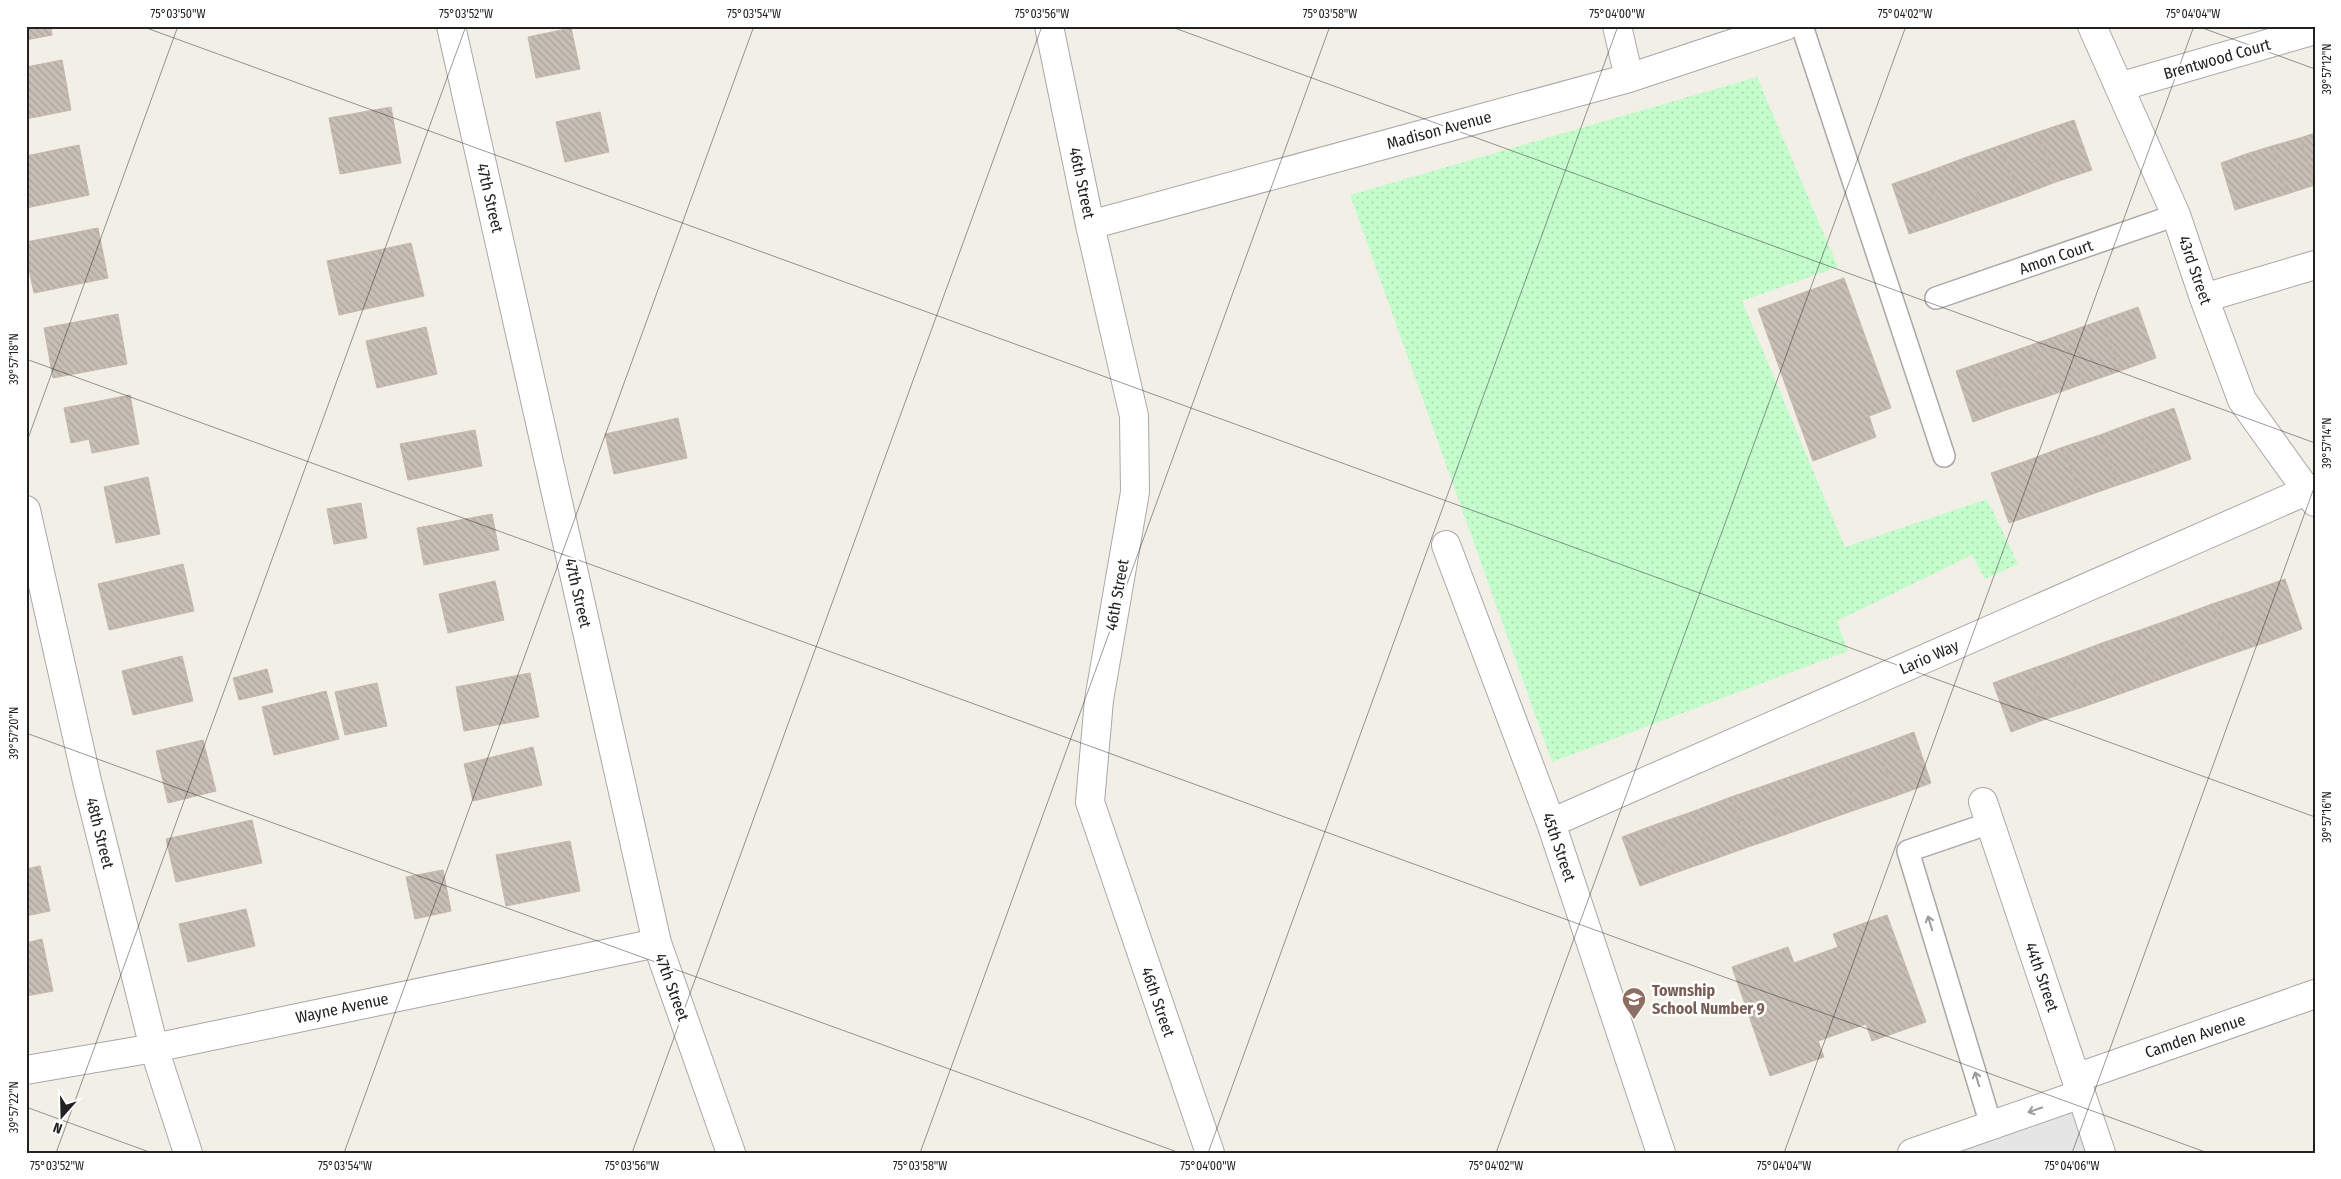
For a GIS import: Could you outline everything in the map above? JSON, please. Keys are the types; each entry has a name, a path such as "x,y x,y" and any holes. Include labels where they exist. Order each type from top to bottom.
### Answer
{"street":[{"name":"47th Street","path":"451,26 657,943 731,1153"},
{"name":"46th Street","path":"1049,26 1090,225 1134,416 1135,492 1099,700 1090,802 1210,1153"},
{"path":"1616,26 1629,78"},
{"name":"Madison Avenue","path":"1090,225 1629,78 1785,26"},
{"name":"43rd Street","path":"2092,26 2176,215 2204,298 2242,400 2310,497"},
{"name":"Brentwood Court","path":"2119,87 2315,30"},
{"path":"2204,298 2315,265"},
{"name":"Lario Way","path":"1551,824 2310,497"},
{"name":"48th Street","path":"26,510 87,781 154,1048 188,1153"},
{"name":"45th Street","path":"1446,545 1551,824 1661,1153"},
{"name":"44th Street","path":"1987,812 2102,1153"},
{"name":"Wayne Avenue","path":"26,1070 154,1048 657,943"},
{"name":"Camden Avenue","path":"1912,1153 1991,1126 2078,1086 2315,994"}],"lane":[{"path":"1802,26 1944,456"},
{"name":"Amon Court","path":"1936,298 2176,215"},
{"path":"1987,812 1908,851 1991,1126"}],"green space":[{"path":"1757,77 1838,267 1742,301 1845,547 1987,499 2018,564 1985,579 1972,555 1837,621 1848,651 1552,762 1350,195"}],"shaded area":[{"path":"2081,1094 2101,1153 1912,1153"}],"building":[{"path":"26,26 51,26 52,35 26,40"},
{"path":"571,28 580,69 536,78 528,37"},
{"path":"62,60 71,110 26,119 26,67"},
{"path":"391,107 401,163 340,174 329,118"},
{"path":"600,112 609,152 565,162 556,122"},
{"path":"2074,120 2092,170 2056,182 2038,132"},
{"path":"2038,132 2056,182 2019,196 2001,145"},
{"path":"2315,133 2315,185 2300,138"},
{"path":"2300,138 2315,185 2287,194 2272,146"},
{"path":"79,145 89,195 26,208 26,156"},
{"path":"2001,145 2019,196 1982,209 1964,158"},
{"path":"2272,146 2287,194 2261,202 2246,154"},
{"path":"2246,154 2261,202 2235,210 2221,163"},
{"path":"1964,158 1982,209 1945,222 1927,172"},
{"path":"1927,172 1945,222 1909,234 1892,184"},
{"path":"98,228 108,278 34,293 26,255 26,242"},
{"path":"411,243 424,296 339,315 327,261"},
{"path":"1844,278 1891,408 1869,416 1876,437 1813,461 1758,309"},
{"path":"2138,307 2156,358 2120,371 2102,320"},
{"path":"118,314 127,364 53,378 44,328"},
{"path":"2102,320 2120,371 2083,384 2065,333"},
{"path":"426,327 437,374 377,388 366,341"},
{"path":"2065,333 2083,384 2046,397 2028,346"},
{"path":"2028,346 2046,397 2009,409 1991,359"},
{"path":"1991,359 2009,409 1973,422 1956,371"},
{"path":"130,395 139,444 92,453 89,439 71,443 64,408"},
{"path":"2174,408 2191,459 2156,472 2137,421"},
{"path":"678,418 687,458 614,474 605,434"},
{"path":"2137,421 2156,472 2118,485 2100,435"},
{"path":"475,430 482,466 408,480 400,444"},
{"path":"2100,435 2118,485 2081,498 2063,447"},
{"path":"2063,447 2081,498 2045,511 2026,461"},
{"path":"2026,461 2045,511 2009,523 1991,473"},
{"path":"148,477 160,534 116,543 104,487"},
{"path":"361,503 367,538 334,544 327,509"},
{"path":"492,514 499,550 424,565 417,528"},
{"path":"183,564 194,611 109,630 98,584"},
{"path":"2285,579 2302,629 2267,642 2248,592"},
{"path":"495,581 504,620 448,633 439,594"},
{"path":"2248,592 2267,642 2229,655 2212,604"},
{"path":"2212,604 2229,655 2192,668 2174,618"},
{"path":"2174,618 2192,668 2156,681 2137,631"},
{"path":"2137,631 2156,681 2120,694 2102,643"},
{"path":"2102,643 2120,694 2083,707 2065,657"},
{"path":"182,656 193,701 133,715 122,671"},
{"path":"2065,657 2083,707 2046,719 2028,670"},
{"path":"267,669 273,692 239,700 233,678"},
{"path":"2028,670 2046,719 2011,732 1993,683"},
{"path":"530,673 539,717 464,731 456,687"},
{"path":"377,683 387,726 345,735 335,692"},
{"path":"326,691 339,739 274,755 262,707"},
{"path":"1914,732 1931,783 1896,796 1877,746"},
{"path":"203,740 216,791 168,803 156,751"},
{"path":"1877,746 1896,796 1858,809 1840,759"},
{"path":"533,747 542,785 473,801 464,764"},
{"path":"1840,759 1858,809 1821,822 1803,772"},
{"path":"1803,772 1821,822 1784,835 1766,785"},
{"path":"1766,785 1784,835 1748,847 1731,797"},
{"path":"1731,797 1748,847 1712,860 1694,811"},
{"path":"1694,811 1712,860 1675,873 1657,824"},
{"path":"252,820 262,863 176,882 166,839"},
{"path":"1657,824 1675,873 1640,886 1622,837"},
{"path":"570,841 580,891 506,906 496,855"},
{"path":"40,866 50,911 26,916 26,869"},
{"path":"443,870 451,911 415,919 406,877"},
{"path":"246,909 255,946 188,962 179,924"},
{"path":"1887,915 1926,1022 1872,1041 1866,1024 1818,1041 1824,1057 1770,1076 1732,967 1788,947 1794,963 1838,947 1833,934"},
{"path":"42,939 53,991 26,996 26,943"}],"place":[{"name":"Township School Number 9","path":"1634,1020"}]}
